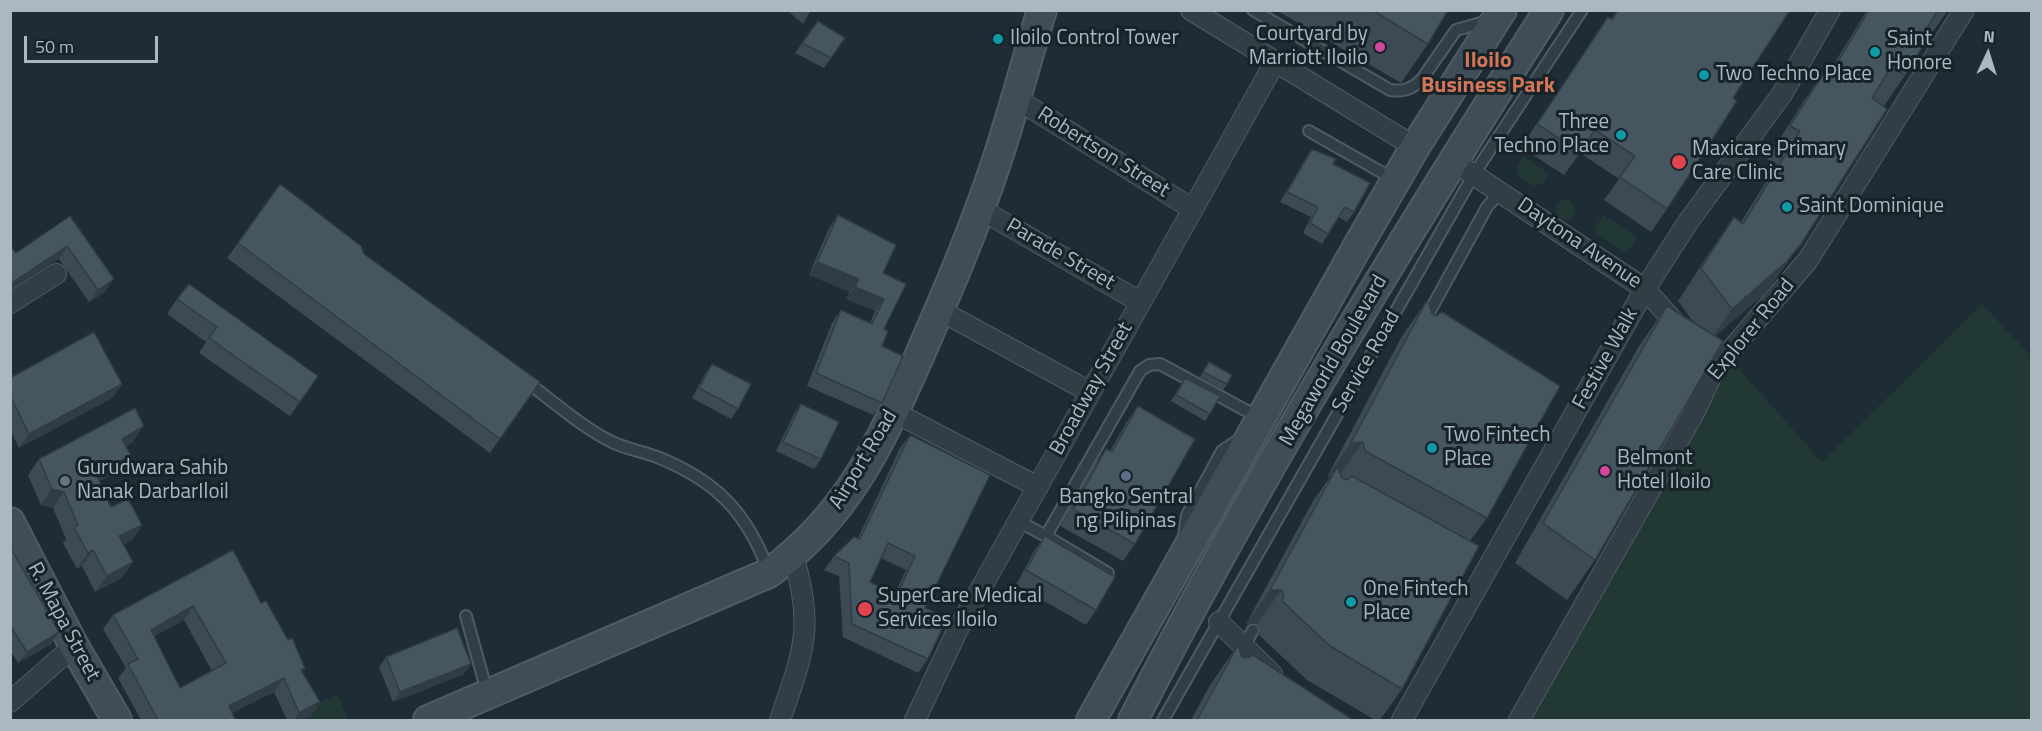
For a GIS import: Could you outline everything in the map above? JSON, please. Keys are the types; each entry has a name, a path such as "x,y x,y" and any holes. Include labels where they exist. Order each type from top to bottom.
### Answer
{"main road":[{"name":"Airport Road","path":"428,720 769,573 793,556 845,500 894,412 980,209 1042,10"},
{"name":"Megaworld Boulevard","path":"1133,720 1198,593 1464,167 1549,10"},
{"name":"Megaworld Boulevard","path":"1091,720 1256,424 1415,147 1500,15"},
{"name":"R. Mapa Street","path":"10,522 117,720"}],"street":[{"path":"1191,10 1415,147"},
{"name":"Festive Walk","path":"1402,720 1645,289 1688,222 1782,94 1830,10"},
{"name":"Explorer Road","path":"1519,720 1695,411 1704,358 1808,260 1964,10"},
{"name":"Broadway Street","path":"915,720 957,632 1191,208 1275,62"},
{"name":"Robertson Street","path":"1016,98 1191,208"},
{"name":"Daytona Avenue","path":"1464,167 1645,289 1704,358"},
{"name":"Parade Street","path":"980,209 1140,302"},
{"path":"10,303 56,274"},
{"path":"939,310 1090,392"},
{"path":"894,412 1038,487"},
{"path":"780,720 801,657 807,622 803,588 793,556"},
{"path":"1219,622 1287,688"},
{"path":"10,702 75,646"}],"lane":[{"path":"1253,10 1390,90 1402,91 1415,86 1422,79 1455,30 1500,15"},
{"name":"Service Road","path":"1163,720 1219,622 1464,167 1582,10"},
{"path":"1309,131 1396,180"},
{"path":"1418,332 1487,207 1500,192"},
{"path":"1046,536 1140,371 1149,365 1160,364 1256,424"},
{"path":"512,372 608,440 683,469 722,495 750,526 760,545 769,573"},
{"path":"1018,521 1108,573"},
{"path":"466,616 488,696"}],"green space":[{"path":"1523,156 1550,174 1543,184 1533,186 1519,177 1517,167"},
{"path":"1565,200 1572,203 1575,210 1572,217 1565,220 1558,217 1555,210 1558,203"},
{"path":"1603,215 1637,237 1630,248 1623,251 1597,234 1595,228"},
{"path":"1982,304 2031,356 2031,720 1531,720 1733,362 1822,462"},
{"path":"337,694 349,720 284,720"}],"building":[{"path":"1372,10 1448,10 1428,44"},
{"path":"1618,10 1790,10 1733,98 1737,101 1667,209 1620,177 1635,156 1595,130 1580,152 1537,124 1608,17 1612,20"},
{"path":"1869,10 1938,10 1923,35 1928,38 1905,75 1891,67 1872,98 1887,109 1801,244 1786,262 1732,309 1701,268 1734,217 1743,224 1800,131 1790,126 1826,69 1831,73"},
{"path":"818,21 845,38 831,58 802,43"},
{"path":"1312,149 1336,159 1333,164 1370,183 1354,212 1345,207 1328,234 1310,223 1318,207 1287,192"},
{"path":"280,184 361,246 364,254 540,382 500,439 238,243"},
{"path":"838,215 896,245 883,273 906,284 884,329 888,331 882,346 903,356 882,403 816,373 841,310 872,324 884,299 855,287 859,279 817,262"},
{"path":"70,216 114,279 98,290 67,246 10,284 10,245 16,253"},
{"path":"189,284 318,376 300,402 209,338 217,327 177,299"},
{"name":"Two Fintech Place","path":"1426,302 1432,314 1436,316 1442,312 1560,386 1487,518 1365,451 1363,442 1351,443"},
{"name":"Belmont Hotel Iloilo","path":"1667,306 1723,341 1595,560 1543,523"},
{"path":"94,332 122,384 29,434 10,395 10,378"},
{"path":"1209,362 1232,375 1227,384 1203,372"},
{"path":"712,364 751,384 738,409 699,388"},
{"path":"1185,378 1220,396 1210,414 1176,395"},
{"path":"801,404 839,422 821,459 783,442"},
{"path":"1138,406 1195,439 1135,544 1073,509 1106,449 1112,452"},
{"path":"135,408 144,426 122,439 131,456 95,472 111,507 128,499 142,525 119,536 133,562 107,576 93,550 88,553 74,527 78,525 64,492 52,489 39,459"},
{"path":"910,435 990,475 925,608 947,618 928,659 852,624 849,563 834,556 854,537 860,539","holes":["888,543 915,556 897,595 870,582"]},
{"name":"One Fintech Place","path":"1337,467 1342,478 1347,480 1352,476 1479,546 1402,689 1330,646 1282,601 1284,595 1281,590 1270,590"},
{"path":"1045,536 1115,577 1096,610 1026,570"},
{"path":"10,547 59,632 27,652 10,625"},
{"path":"233,550 261,603 266,601 288,640 292,638 305,668 301,670 320,702 299,713 284,678 229,706 235,719 233,720 158,720 128,664 138,659 113,615","holes":["193,606 226,663 180,688 151,630"]},
{"path":"457,628 471,664 400,692 386,657"},
{"path":"1238,645 1242,657 1247,658 1253,655 1353,720 1197,720"}],"place":[{"name":"Iloilo Control Tower","path":"998,39"},
{"name":"Courtyard by Marriott Iloilo","path":"1380,47"},
{"name":"Saint Honore","path":"1875,52"},
{"name":"Two Techno Place","path":"1704,75"},
{"name":"Three Techno Place","path":"1621,135"},
{"name":"Maxicare Primary Care Clinic","path":"1679,162"},
{"name":"Saint Dominique","path":"1787,207"},
{"name":"Two Fintech Place","path":"1432,448"},
{"name":"Belmont Hotel Iloilo","path":"1605,471"},
{"name":"Bangko Sentral ng Pilipinas","path":"1126,476"},
{"name":"Gurudwara Sahib Nanak DarbarIloil","path":"65,481"},
{"name":"One Fintech Place","path":"1351,602"},
{"name":"SuperCare Medical Services Iloilo","path":"865,609"}],"district":[{"name":"Iloilo Business Park","path":"1488,74"}]}
